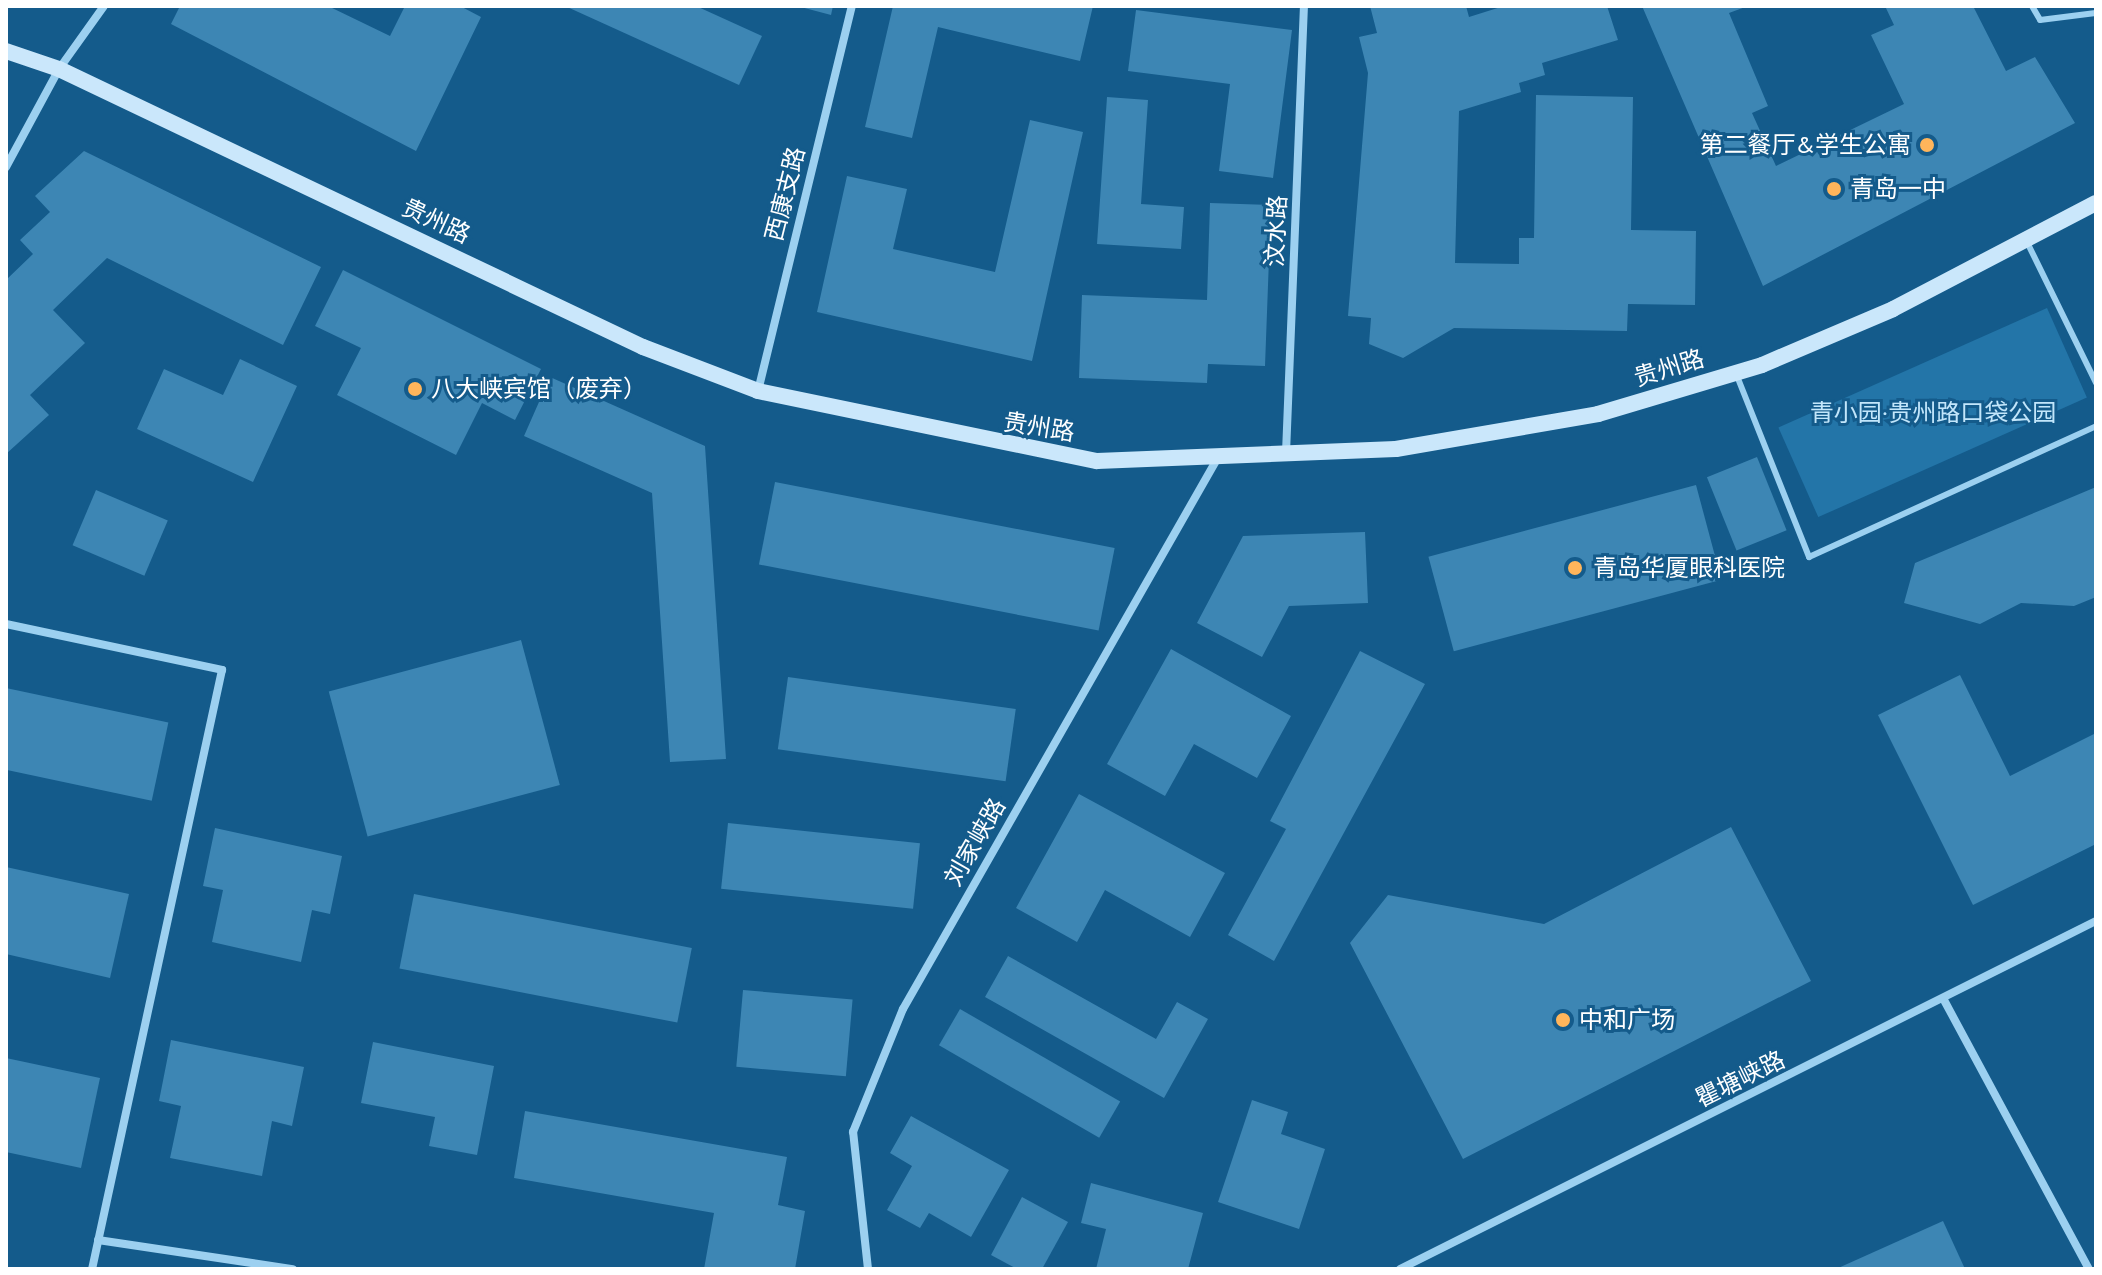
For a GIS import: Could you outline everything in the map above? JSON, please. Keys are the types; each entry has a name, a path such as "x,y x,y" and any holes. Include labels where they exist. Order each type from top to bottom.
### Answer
{"main road":[{"name":"贵州路","path":"6,51 59,69 643,347 758,391 1097,461 1216,461 1396,449 1598,414 1736,373 1893,309 2096,203"}],"street":[{"path":"6,167 59,69 104,6"},
{"name":"西康支路","path":"758,391 852,6"},
{"name":"汶水路","path":"1286,457 1304,6"},
{"name":"刘家峡路","path":"868,1269 853,1132 903,1009 1216,461"},
{"path":"6,624 222,670 92,1269"},
{"name":"瞿塘峡路","path":"1400,1269 1944,1000 2096,921"},
{"path":"1944,1000 2089,1269"},
{"path":"98,1240 293,1269"}],"lane":[{"path":"2032,6 2040,20 2096,13"},
{"path":"2026,241 2096,383"},
{"path":"1736,373 1809,557 2096,426"}],"green space":[{"name":"青小园·贵州路口袋公园","path":"2047,308 2087,398 1818,517 1778,428"}],"building":[{"path":"180,6 328,6 390,36 405,6 460,6 481,17 416,151 171,24"},
{"path":"565,6 696,6 762,36 739,85"},
{"path":"797,6 833,6 831,15"},
{"path":"893,6 1093,6 1080,61 938,27 912,138 865,127"},
{"path":"1370,6 1466,6 1469,17 1504,6 1607,6 1618,40 1542,63 1545,75 1519,83 1521,92 1459,111 1455,263 1519,264 1519,238 1534,238 1536,95 1633,97 1631,230 1696,231 1695,305 1628,304 1627,331 1454,328 1403,358 1369,344 1371,318 1348,316 1368,73 1359,37 1377,33"},
{"name":"青岛一中","path":"1642,6 1748,6 1729,13 1768,106 1752,113 1776,166 1904,104 1871,35 1894,25 1885,6 1973,6 2006,71 2035,57 2075,123 1763,286"},
{"path":"1136,10 1292,30 1273,178 1219,171 1230,84 1128,71"},
{"path":"1107,97 1148,100 1141,204 1184,207 1181,249 1097,244"},
{"path":"1030,120 1083,132 1032,361 817,312 847,176 907,189 893,249 995,272"},
{"path":"84,151 321,267 283,345 107,258 53,310 85,343 30,395 49,415 6,454 6,280 33,254 20,240 50,212 35,196"},
{"path":"1210,203 1271,205 1265,366 1208,364 1207,383 1079,378 1082,295 1207,300"},
{"name":"八大峡宾馆（废弃）","path":"343,270 541,369 515,420 482,403 456,455 337,395 361,348 315,326"},
{"path":"240,359 297,386 253,482 137,429 164,369 223,395"},
{"path":"550,377 705,446 726,759 670,762 652,493 524,436"},
{"path":"1757,457 1787,530 1737,550 1707,477"},
{"path":"775,482 1115,548 1099,630 759,564"},
{"name":"青岛华厦眼科医院","path":"1696,485 1721,580 1454,651 1428,557"},
{"path":"2096,487 2096,597 2074,606 2021,603 1980,624 1904,603 1915,563"},
{"path":"96,490 168,520 144,576 73,545"},
{"path":"1365,532 1368,603 1289,606 1262,657 1197,623 1243,536"},
{"path":"521,640 560,785 368,836 329,692"},
{"path":"1171,649 1291,716 1257,778 1194,744 1165,796 1107,764"},
{"path":"1360,651 1425,684 1274,961 1228,935 1286,829 1270,821"},
{"path":"1960,675 2010,776 2096,733 2096,844 1973,905 1878,715"},
{"path":"788,677 1016,709 1006,781 778,749"},
{"path":"6,688 168,723 152,801 6,770"},
{"path":"1079,794 1225,873 1190,937 1105,890 1077,942 1016,908"},
{"path":"728,823 920,843 913,909 721,889"},
{"name":"中和广场","path":"1731,827 1811,981 1463,1159 1350,943 1388,895 1544,924"},
{"path":"215,828 342,856 330,914 312,910 301,962 212,942 223,890 203,886"},
{"path":"6,867 129,894 110,978 6,954"},
{"path":"414,894 692,948 677,1023 399,969"},
{"path":"1008,956 1156,1039 1177,1002 1208,1019 1164,1098 985,997"},
{"path":"743,990 853,1000 846,1076 736,1067"},
{"path":"960,1009 1120,1102 1099,1138 939,1045"},
{"path":"171,1040 304,1067 292,1126 272,1121 262,1176 170,1158 181,1106 159,1101"},
{"path":"373,1042 494,1066 477,1155 429,1146 435,1117 361,1103"},
{"path":"6,1058 100,1078 81,1168 6,1152"},
{"path":"1252,1100 1288,1112 1281,1134 1325,1149 1299,1229 1218,1202"},
{"path":"525,1111 787,1157 778,1205 805,1211 795,1269 704,1269 714,1213 514,1178"},
{"path":"911,1116 1009,1170 971,1237 929,1213 920,1228 887,1210 912,1166 890,1153"},
{"path":"1091,1183 1203,1213 1188,1269 1096,1269 1106,1229 1081,1223"},
{"path":"1022,1197 1068,1222 1042,1269 1017,1269 991,1255"},
{"path":"1943,1221 1965,1269 1836,1269"}],"place":[{"name":"第二餐厅&学生公寓","path":"1927,145"},
{"name":"青岛一中","path":"1834,189"},
{"name":"八大峡宾馆（废弃）","path":"415,389"},
{"name":"青岛华厦眼科医院","path":"1575,568"},
{"name":"中和广场","path":"1563,1020"}]}
